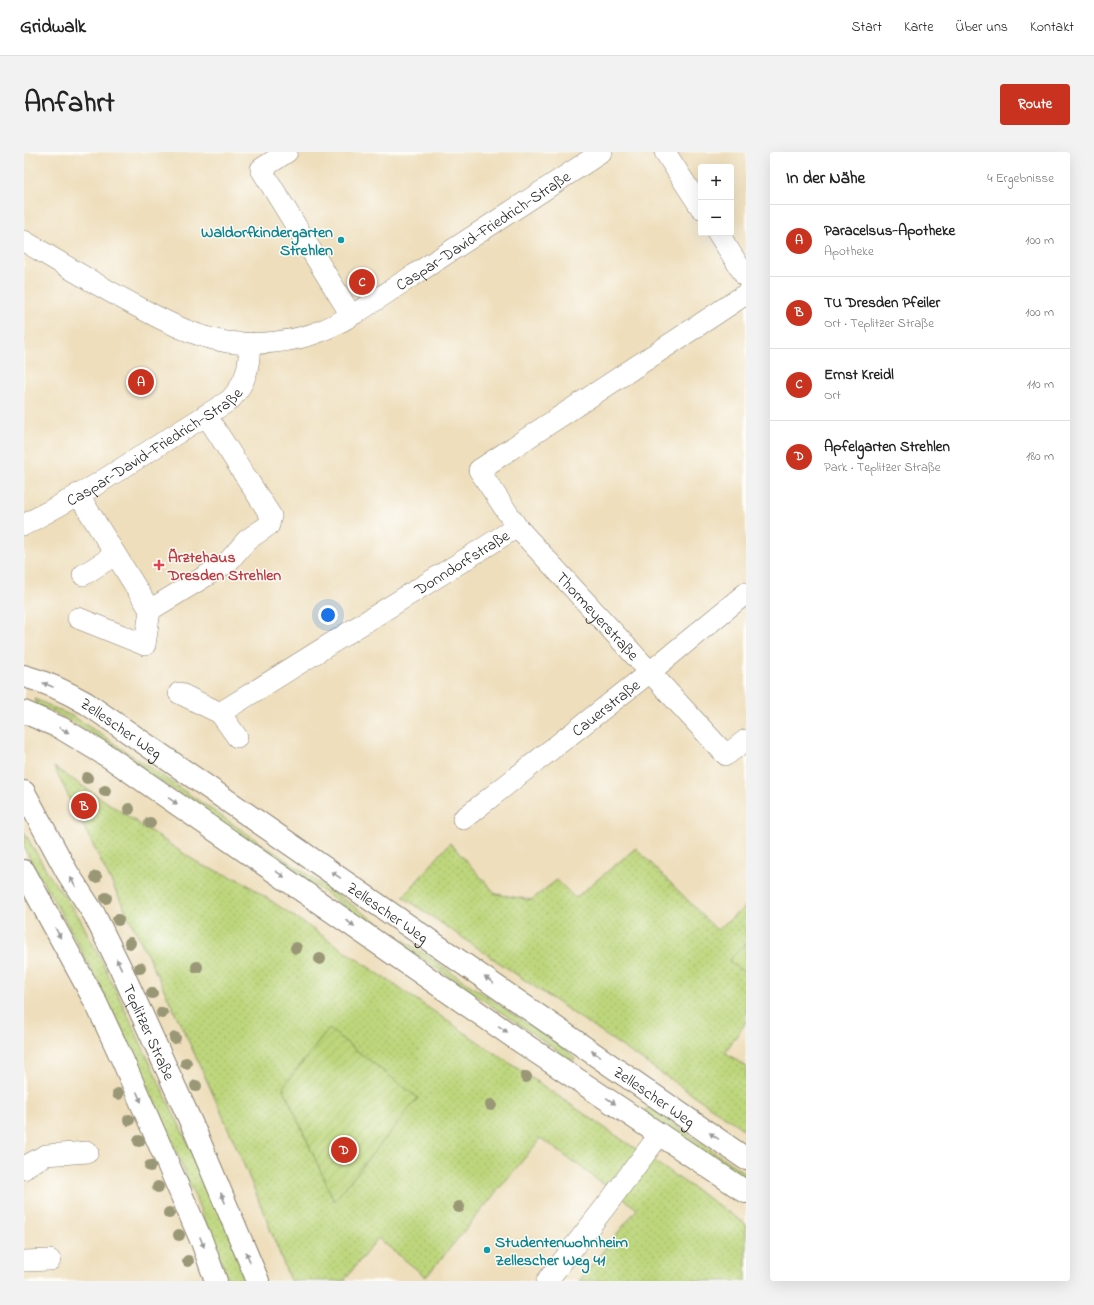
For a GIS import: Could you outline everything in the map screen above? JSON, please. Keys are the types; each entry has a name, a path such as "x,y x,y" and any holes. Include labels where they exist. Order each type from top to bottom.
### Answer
{"main road":[{"name":"Zellescher Weg","path":"24,676 71,695 86,703 746,1159"},
{"name":"Zellescher Weg","path":"24,712 61,728 109,757 512,1036 746,1192"},
{"name":"Teplitzer Straße","path":"24,792 67,872 94,914 121,969 195,1131 258,1281"},
{"path":"24,871 96,1003 202,1242 216,1281"}],"street":[{"path":"287,152 261,169 350,315"},
{"name":"Caspar-David-Friedrich-Straße","path":"24,242 109,292 171,324 199,335 227,342 271,343 321,331 350,315 476,235 602,152"},
{"path":"665,152 698,203"},
{"path":"720,236 746,277"},
{"name":"Donndorfstraße","path":"220,713 517,527 479,470 746,294"},
{"name":"Caspar-David-Friedrich-Straße","path":"24,525 73,497 230,400 240,389 246,376 249,362 250,343"},
{"path":"150,610 227,563 247,540 269,525 271,516 206,415"},
{"path":"73,497 82,523 110,547 150,610 145,645 78,618"},
{"name":"Thormeyerstraße","path":"517,527 726,755 746,740"},
{"path":"83,576 110,547"},
{"name":"Cauerstraße","path":"464,819 650,672 746,593"},
{"path":"179,693 220,713 237,737"},
{"name":"Zellescher Weg","path":"547,1281 660,1134"},
{"path":"24,1169 26,1166 46,1156 88,1152"},
{"path":"24,1261 50,1260"}],"green space":[{"path":"35,699 74,717 100,734 570,1053 575,1058 573,1061 80,726 50,710 37,705"},
{"path":"54,767 201,865 242,881 746,1224 746,1281 579,1281 637,1209 541,1138 426,1277 378,1238 345,1279 346,1281 290,1281 265,1215 209,1085 148,957"},
{"path":"24,832 49,875 79,917 102,961 230,1233 250,1281 229,1281 196,1198 142,1074 104,994 24,848"},
{"path":"450,843 496,894 531,900 557,880 575,898 636,848 717,930 746,906 746,1022 725,1052 746,1067 746,1131 403,897"},
{"path":"746,942 746,974 729,961"},
{"path":"329,1029 418,1098 334,1201 283,1087"},
{"path":"648,1107 746,1174 746,1180 645,1112"}],"place":[{"name":"Waldorfkindergarten Strehlen","path":"341,240"},
{"name":"Ernst Kreidl","path":"362,282"},
{"name":"Paracelsus-Apotheke","path":"141,382"},
{"name":"Ärztehaus Dresden Strehlen","path":"159,565"},
{"name":"TU Dresden Pfeiler","path":"84,806"},
{"name":"Apfelgarten Strehlen","path":"344,1150"},
{"name":"Studentenwohnheim Zellescher Weg 41","path":"487,1250"}]}
